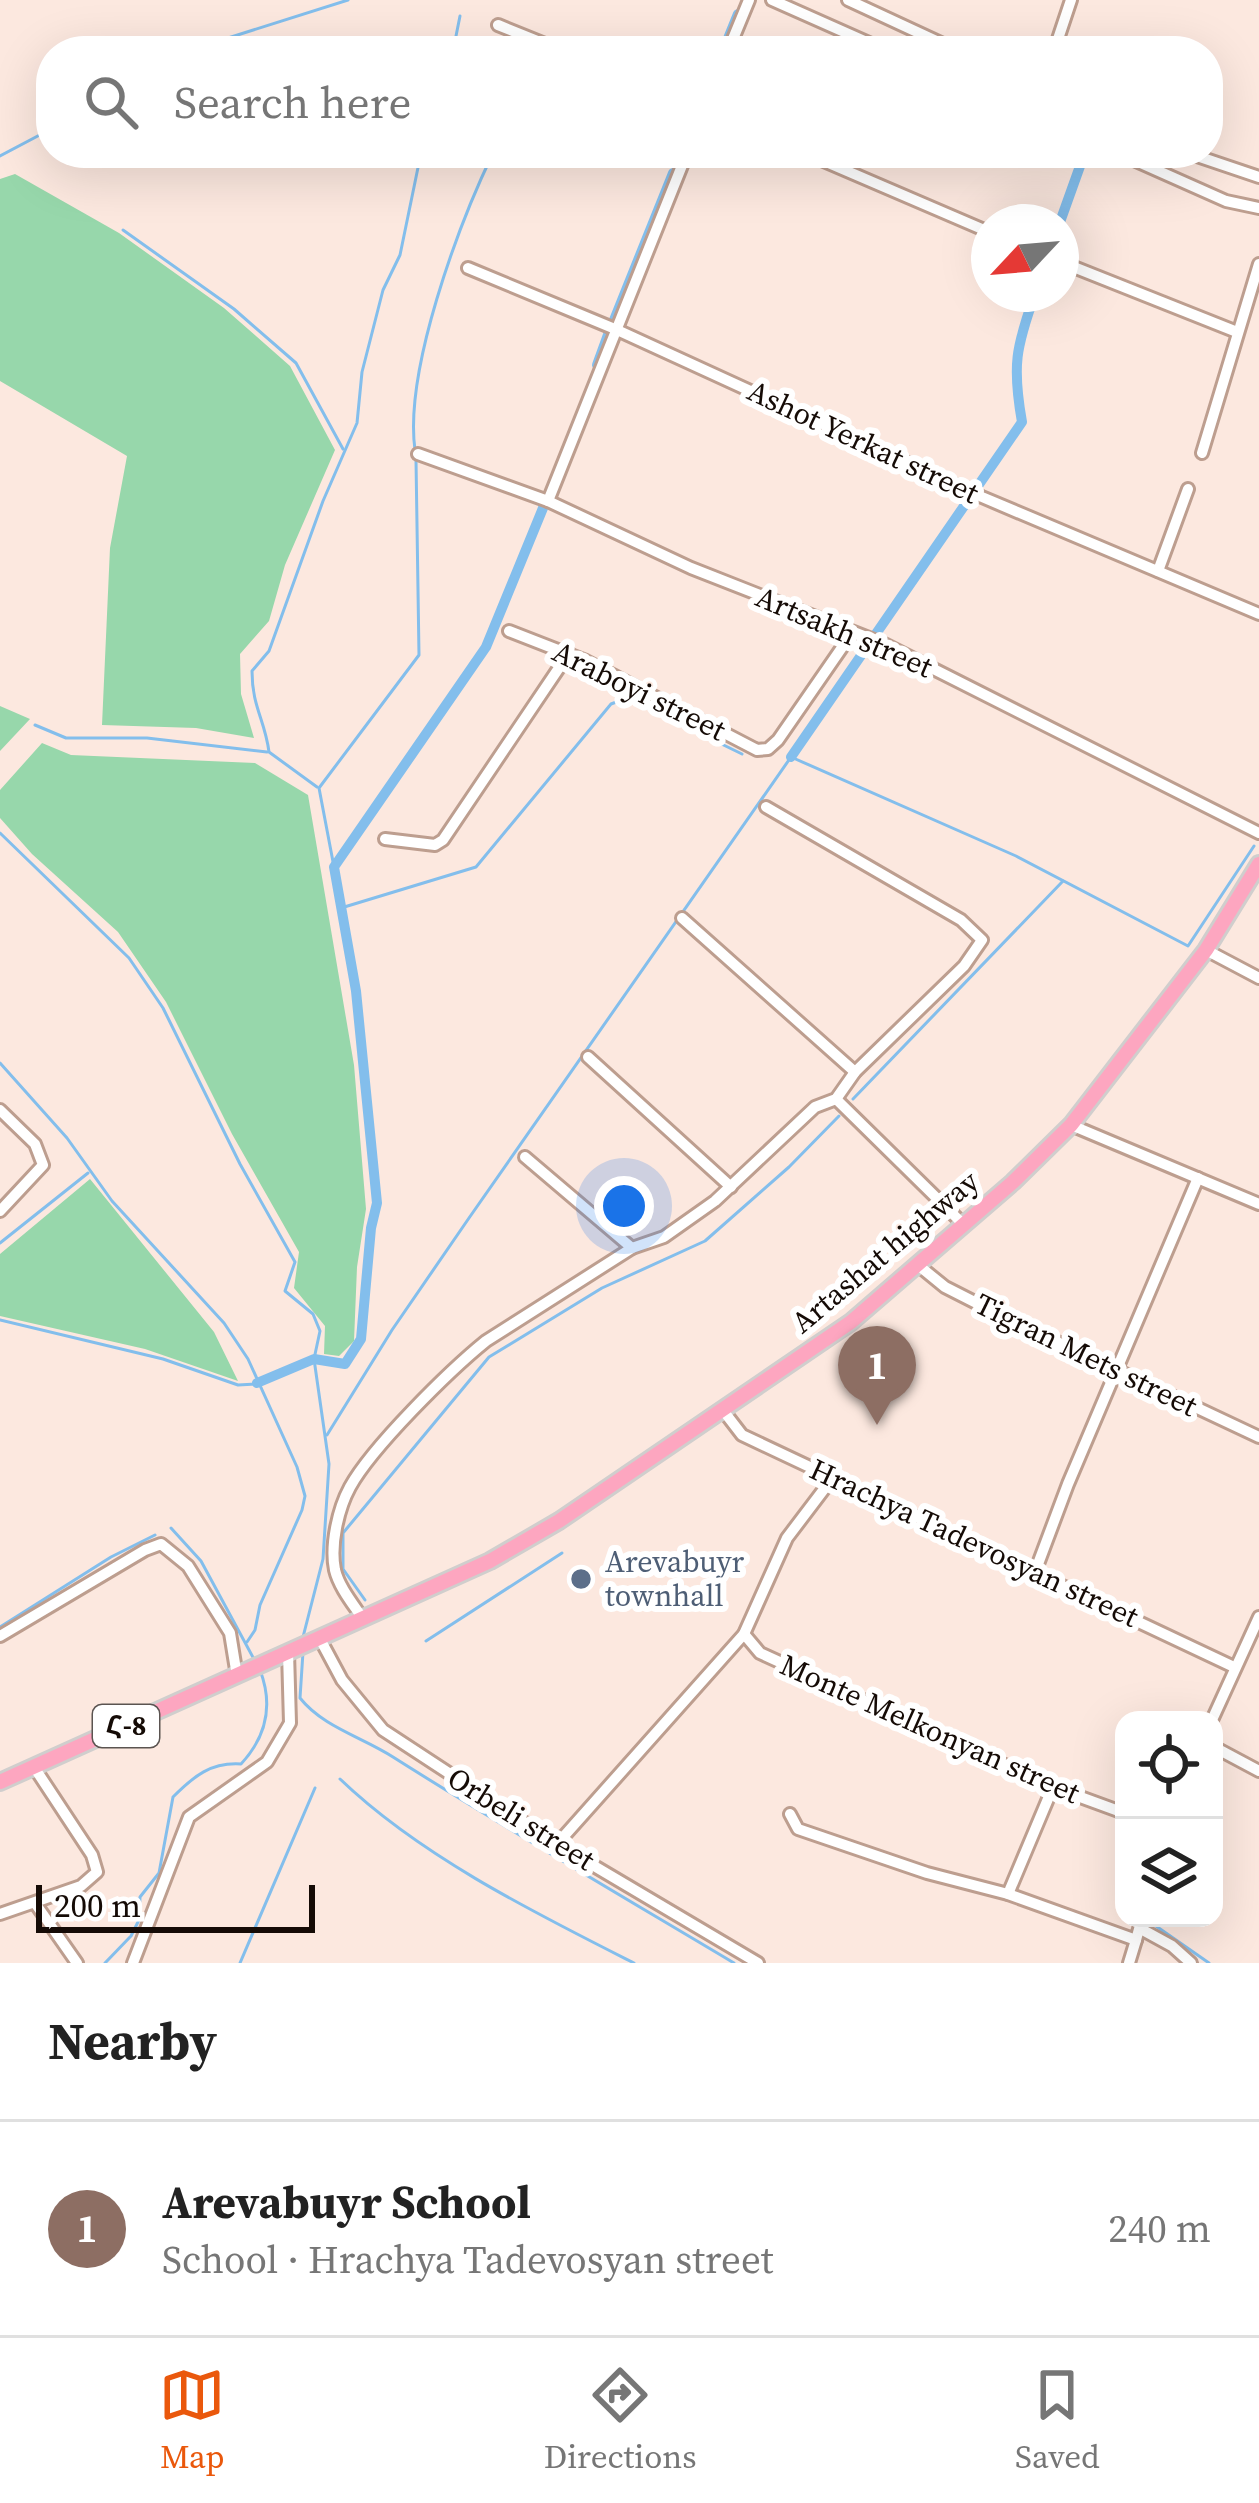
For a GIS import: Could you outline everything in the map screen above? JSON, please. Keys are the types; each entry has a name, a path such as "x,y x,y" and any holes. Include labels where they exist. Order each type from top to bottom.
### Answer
{"main road":[{"name":"Artashat highway","path":"320,1637 523,1542 870,1308 1071,1125 1206,950 1259,864"},
{"name":"Հ-8","path":"3,1775 34,1767 320,1637"}],"street":[{"path":"734,36 749,0"},
{"path":"772,0 853,36"},
{"path":"848,0 926,36"},
{"path":"1059,36 1072,0"},
{"path":"498,25 525,36"},
{"path":"1223,165 1259,177"},
{"path":"548,501 681,168"},
{"path":"840,168 971,224"},
{"path":"1152,168 1226,201 1259,208"},
{"path":"1202,453 1259,264"},
{"name":"Ashot Yerkat street","path":"467,268 615,329 982,497 1259,614"},
{"path":"1079,269 1237,332"},
{"name":"Artsakh street","path":"418,454 548,501 692,568 884,644 1259,832"},
{"path":"1158,571 1188,489"},
{"name":"Araboyi street","path":"509,631 569,653 758,750 778,740 858,634"},
{"path":"385,839 435,845 443,840 569,653"},
{"path":"363,1619 339,1580 334,1560 342,1507 374,1454 465,1358 632,1248 664,1238 731,1187 815,1107 836,1099 855,1072 964,966 982,940 961,920 766,806"},
{"path":"682,918 855,1072"},
{"path":"1206,950 1259,978"},
{"path":"588,1058 731,1187"},
{"path":"836,1099 964,1225"},
{"path":"0,1110 35,1144 43,1165 0,1211"},
{"path":"1071,1125 1259,1204"},
{"path":"525,1157 632,1248"},
{"path":"1035,1572 1198,1178"},
{"name":"Tigran Mets street","path":"918,1265 945,1287 1259,1437"},
{"name":"Hrachya Tadevosyan street","path":"722,1409 742,1435 1234,1666"},
{"path":"557,1844 744,1634 787,1538 833,1476"},
{"path":"0,1636 161,1544 188,1566 230,1634 236,1676"},
{"path":"1216,1711 1259,1617"},
{"name":"Monte Melkonyan street","path":"744,1634 760,1653 1053,1787 1115,1810"},
{"name":"Orbeli street","path":"320,1637 342,1680 383,1730 557,1844 758,1963"},
{"path":"133,1963 189,1816 267,1762 290,1723 288,1652"},
{"path":"1223,1752 1259,1771"},
{"path":"0,1914 81,1886 97,1872 92,1855 34,1767"},
{"path":"1008,1894 1053,1787"},
{"path":"790,1814 798,1829 927,1873 1140,1929 1172,1946 1191,1963"},
{"path":"35,1904 77,1963"},
{"path":"1129,1963 1140,1929"}],"green space":[{"path":"15,174 119,233 224,308 290,366 335,450 285,565 269,621 240,654 241,694 254,738 196,728 102,725 110,548 127,456 0,381 0,179"},
{"path":"0,706 30,719 0,751"},
{"path":"42,743 71,755 255,763 308,795 354,1065 366,1209 357,1267 354,1341 339,1356 324,1354 325,1326 294,1288 299,1252 232,1134 166,1002 118,932 32,854 0,818 0,790"},
{"path":"90,1179 214,1332 238,1381 145,1349 0,1316 0,1254"}],"waterway":[{"path":"234,36 348,0"},
{"path":"729,36 738,14"},
{"path":"456,36 460,16"},
{"path":"0,156 36,137"},
{"path":"317,787 269,752 252,671 269,651 323,501 357,423 362,372 383,290 400,255 418,168"},
{"path":"415,450 414,418 426,341 450,258 486,168"},
{"path":"1066,204 1079,168"},
{"path":"614,320 673,173"},
{"path":"123,230 234,309 296,363 343,449"},
{"path":"791,757 1022,422 1018,357 1029,312"},
{"path":"597,365 609,332"},
{"path":"334,867 319,788 419,655 416,460"},
{"path":"257,1383 314,1359 345,1364 361,1339 377,1203 356,991 334,867 486,647 543,508"},
{"path":"341,908 476,867 611,704 627,698 742,754"},
{"path":"35,725 66,738 147,738 267,752"},
{"path":"327,1435 392,1330 791,757 1016,856 1188,946 1254,846"},
{"path":"0,833 129,958 163,1008 240,1164 295,1262 285,1291 313,1314 320,1331 314,1359 329,1464 323,1559 303,1637"},
{"path":"853,1099 1063,881"},
{"path":"0,1063 67,1138 112,1201 224,1323 248,1359 297,1467 305,1496 302,1510 247,1642"},
{"path":"365,1600 343,1569 343,1533 489,1357 602,1288 705,1241 839,1116"},
{"path":"0,1243 88,1173"},
{"path":"0,1320 163,1359 238,1385 256,1384"},
{"path":"171,1528 201,1561 255,1661"},
{"path":"0,1627 155,1535"},
{"path":"426,1641 562,1553"},
{"path":"303,1652 300,1698 320,1717 734,1963"},
{"path":"105,1963 131,1936 139,1920 140,1897 159,1873 173,1797 204,1772 241,1764 257,1742 267,1707 260,1670"},
{"path":"340,1779 442,1858 634,1963"},
{"path":"240,1963 315,1788"},
{"path":"1157,1927 1209,1963"}],"place":[{"name":"Arevabuyr School","path":"877,1425"},
{"name":"Arevabuyr townhall","path":"581,1579"}]}
